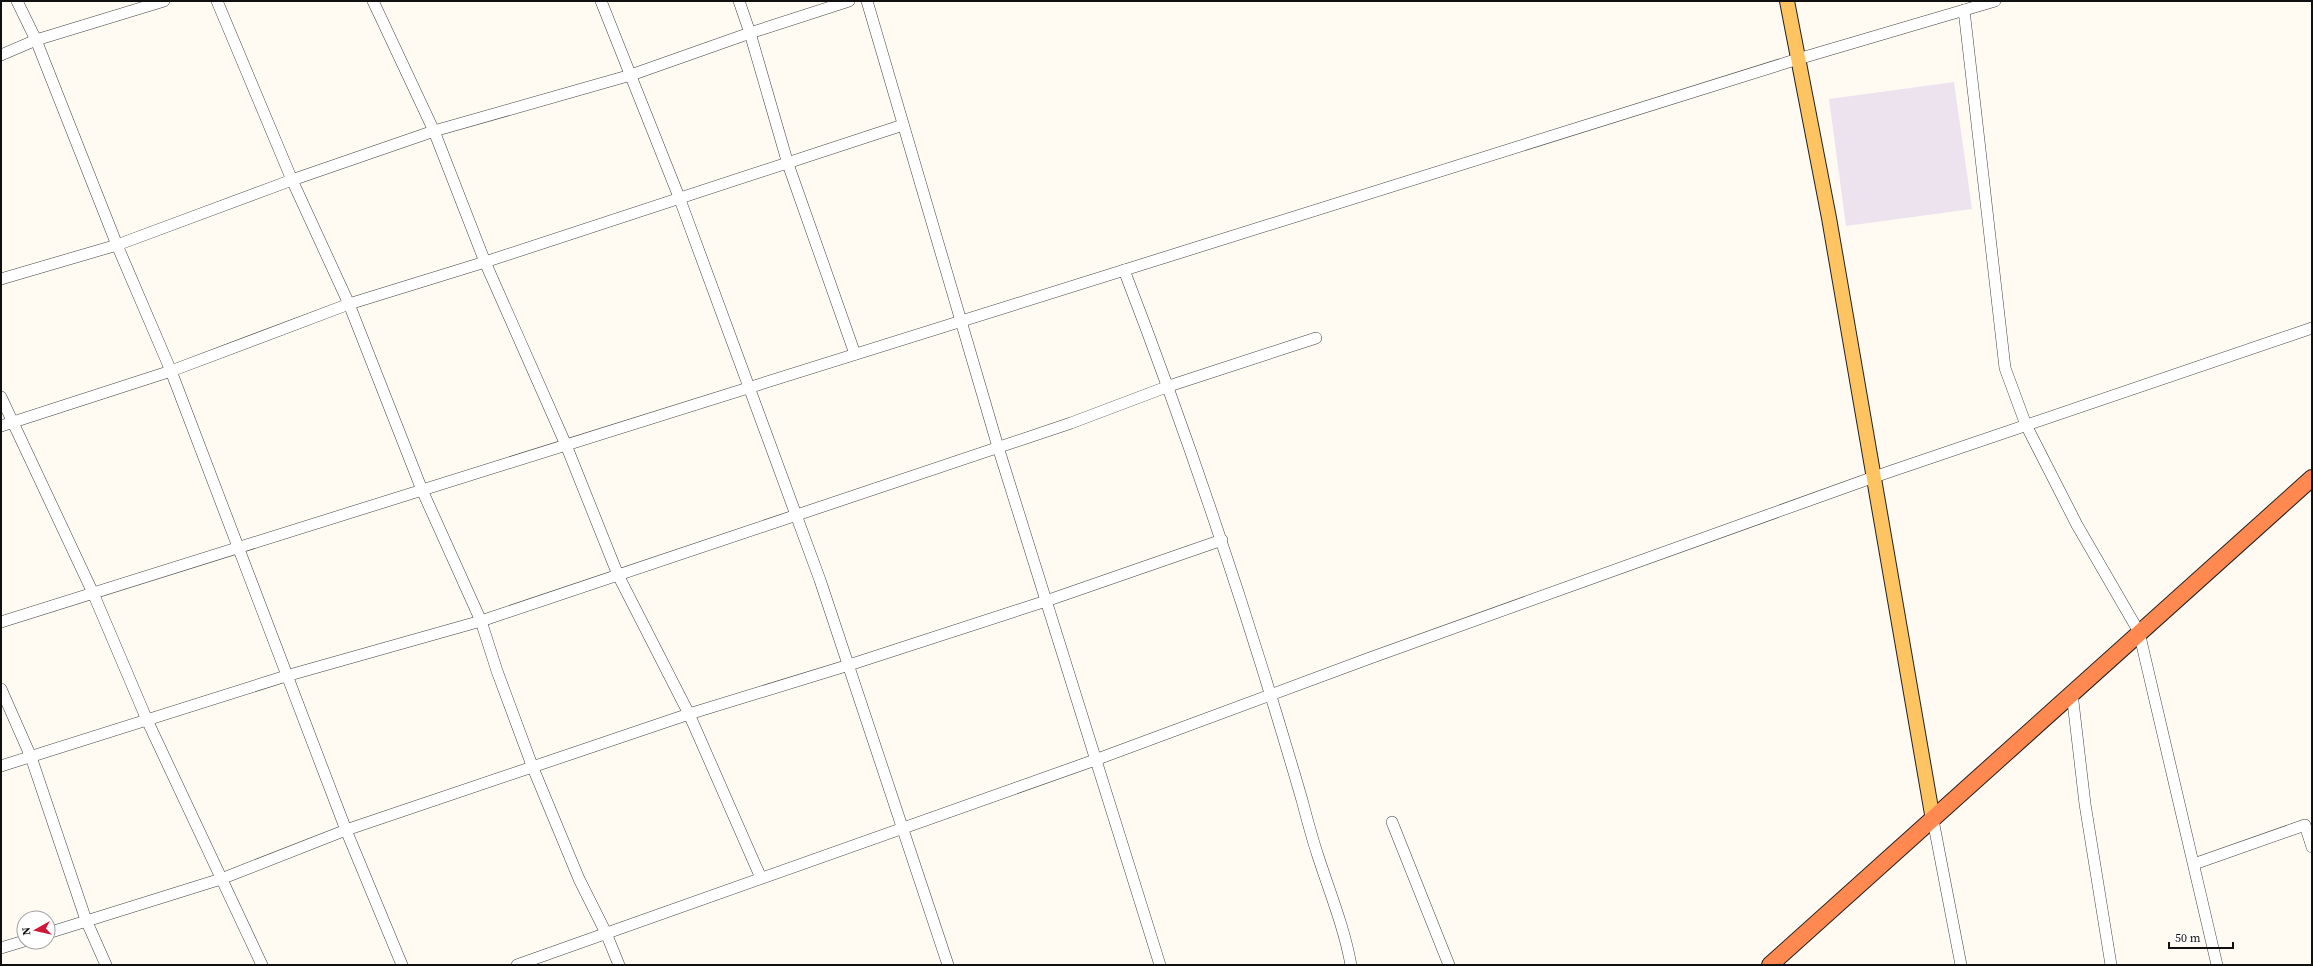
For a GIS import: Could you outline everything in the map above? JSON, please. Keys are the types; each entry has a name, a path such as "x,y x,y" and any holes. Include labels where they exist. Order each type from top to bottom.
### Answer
{"highway":[{"path":"1770,965 2312,478"}],"main road":[{"path":"1787,1 1829,218 1933,820"}],"street":[{"path":"17,1 36,40 117,245 171,371 236,548 346,830 402,965"},
{"path":"1,55 36,40 164,1"},
{"path":"217,1 292,180 349,304 422,490 481,621 497,671 533,768 580,879 606,933 619,965"},
{"path":"373,1 434,131 485,262 566,445 618,575 689,714 761,878"},
{"path":"601,1 679,197 797,516 849,666 948,965"},
{"path":"739,1 750,33 788,164 855,354"},
{"path":"1,279 117,245 292,180 434,131 631,75 750,33 849,1"},
{"path":"868,1 960,321 998,447 1160,965"},
{"path":"1,622 1798,59 1995,1"},
{"path":"1964,10 2000,339 2005,368 2026,425 2077,525 2139,632 2217,965"},
{"path":"1,426 171,371 349,304 485,262 679,197 788,164 903,125"},
{"path":"1124,270 1169,386 1222,540 1271,694 1317,854 1345,930 1351,965"},
{"path":"517,965 1096,760 1271,694 1874,477 2312,328"},
{"path":"1,766 286,676 481,621 797,516 1071,423 1169,386 1316,338"},
{"path":"1,397 93,593 147,720 262,965"},
{"path":"56,930 221,879 346,830 689,714 849,666 1046,601 1222,540"},
{"path":"1,689 32,757 86,920 106,965"},
{"path":"2072,693 2085,804 2111,965"},
{"path":"1933,820 1961,965"},
{"path":"1392,822 1449,965"},
{"path":"2194,864 2305,825 2312,847"},
{"path":"1,948 16,943"}],"shaded area":[{"path":"1954,82 1972,209 1846,226 1829,99"}]}
